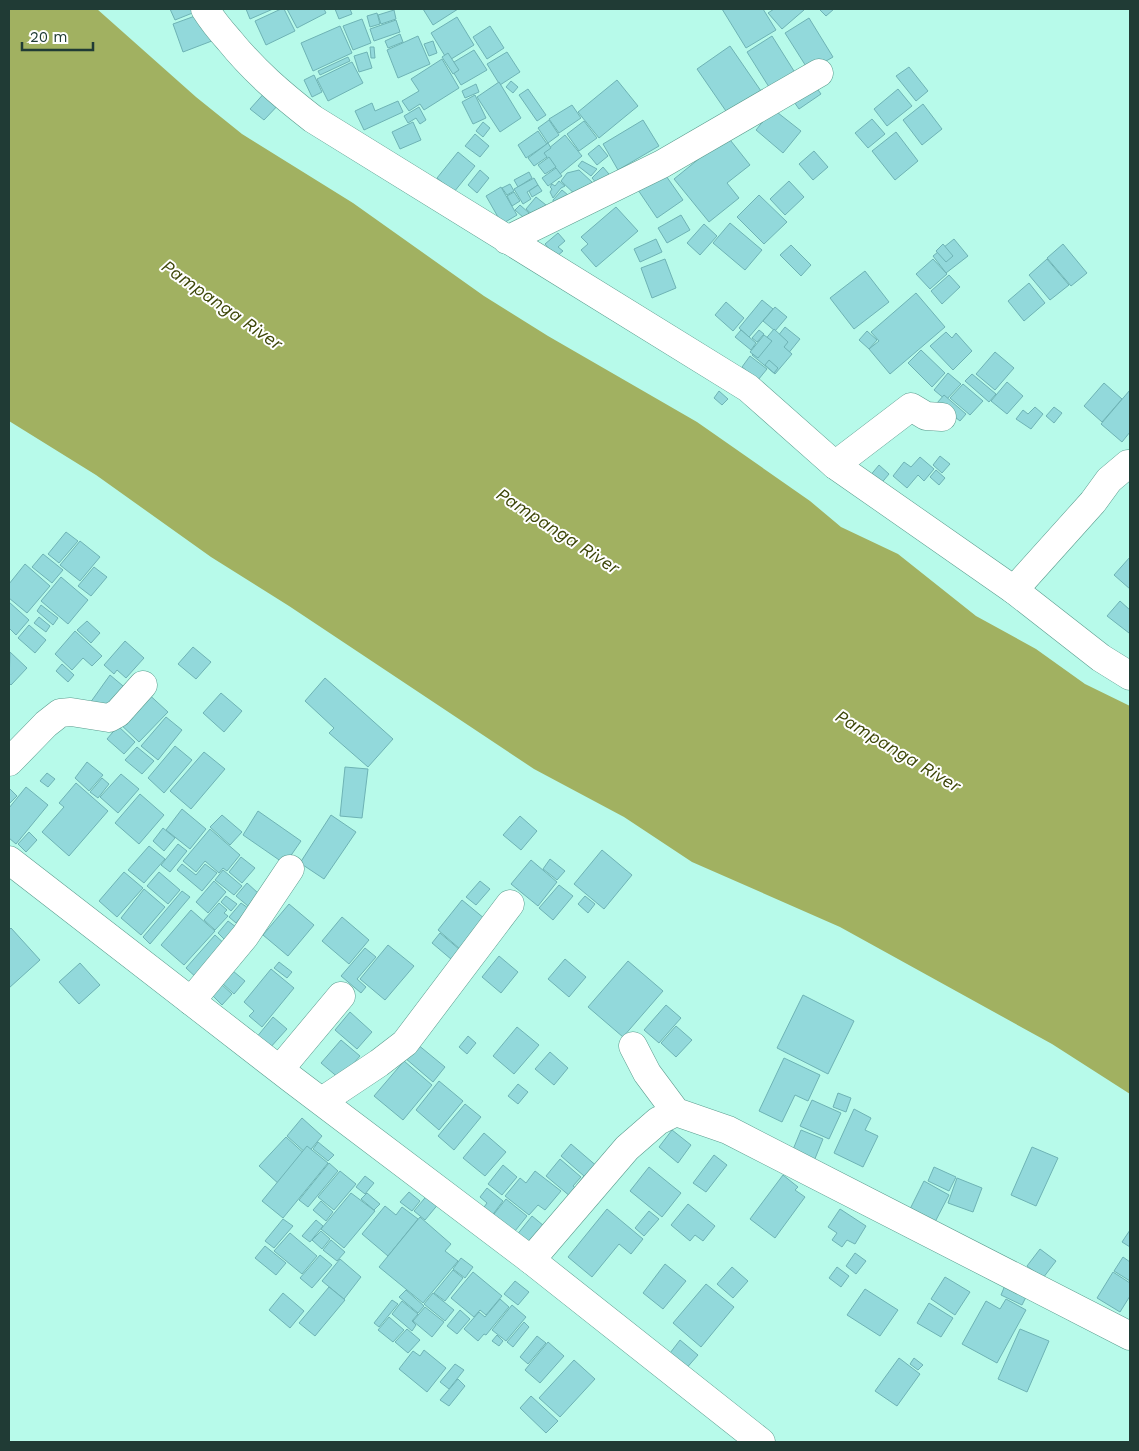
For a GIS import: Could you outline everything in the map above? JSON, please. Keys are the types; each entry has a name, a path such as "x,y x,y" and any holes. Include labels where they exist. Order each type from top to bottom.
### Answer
{"street":[{"path":"205,9 211,19 250,65 279,93 313,119 748,388 835,465 1014,590 1101,658 1130,676"},
{"path":"507,240 662,164 819,73"},
{"path":"835,465 911,407 926,416 942,416"},
{"path":"1014,590 1093,502 1109,480 1130,464"},
{"path":"9,762 46,724 60,713 71,712 109,718 118,713 143,685"},
{"path":"9,860 531,1260 761,1442"},
{"path":"191,1001 245,936 290,869"},
{"path":"322,1101 380,1063 405,1043 510,904"},
{"path":"280,1069 341,996"},
{"path":"633,1046 647,1074 676,1112 728,1130 1130,1336"},
{"path":"531,1260 627,1148 658,1121 676,1112"}],"water":[{"name":"Pampanga River","path":"9,9 97,9 196,97 242,134 353,203 484,296 548,336 697,422 810,501 841,527 898,554 976,616 1036,649 1085,684 1130,706 1130,1094 1052,1044 840,927 692,862 624,817 534,769 289,606 211,557 96,475 9,421"}],"building":[{"path":"170,9 199,9 200,10 175,20"},
{"path":"246,9 273,9 250,19"},
{"path":"284,9 295,31 266,45 255,21"},
{"path":"287,9 324,9 326,13 297,28"},
{"path":"335,9 350,9 352,14 339,19"},
{"path":"423,9 458,9 433,25"},
{"path":"722,9 763,9 776,30 746,48"},
{"path":"774,9 804,10 782,29 768,13"},
{"path":"819,9 834,9 826,16"},
{"path":"394,10 396,19 381,24 378,15"},
{"path":"206,12 217,39 183,52 173,24"},
{"path":"377,13 380,24 370,27 367,16"},
{"path":"457,17 474,45 448,61 431,33"},
{"path":"809,18 833,57 809,71 785,33"},
{"path":"362,19 371,43 353,50 343,26"},
{"path":"396,20 400,32 374,41 370,29"},
{"path":"340,26 352,53 313,71 301,43"},
{"path":"490,26 504,48 487,59 473,37"},
{"path":"400,34 403,42 388,48 385,41"},
{"path":"418,36 430,64 398,78 387,50"},
{"path":"772,36 799,79 774,95 747,52"},
{"path":"433,41 437,53 429,56 424,44"},
{"path":"730,46 761,91 728,114 697,69"},
{"path":"370,47 374,47 375,58 371,58"},
{"path":"474,50 487,70 461,85 449,65"},
{"path":"367,52 372,68 359,72 354,56"},
{"path":"507,52 520,72 500,85 487,64"},
{"path":"448,53 459,70 453,74 442,57"},
{"path":"348,57 350,61 320,75 318,71"},
{"path":"442,59 459,88 424,110 420,104 409,111 402,101 419,91 411,79"},
{"path":"352,62 363,83 328,101 317,79"},
{"path":"909,67 928,91 916,101 896,76"},
{"path":"314,75 322,92 312,97 304,80"},
{"path":"617,80 638,106 599,138 578,112"},
{"path":"511,81 518,87 513,93 506,87"},
{"path":"499,82 521,118 500,132 477,97"},
{"path":"476,84 479,92 465,98 462,91"},
{"path":"814,84 821,94 799,109 792,99"},
{"path":"268,89 282,101 264,120 250,109"},
{"path":"528,89 546,115 537,121 519,95"},
{"path":"898,89 912,106 887,126 874,109"},
{"path":"475,95 486,118 473,124 462,102"},
{"path":"398,101 403,112 364,130 355,111 372,103 375,111"},
{"path":"923,104 942,129 922,145 903,120"},
{"path":"572,105 581,118 559,133 549,119"},
{"path":"419,107 426,120 420,124 416,118 408,123 404,116"},
{"path":"773,109 801,131 783,153 756,130"},
{"path":"872,119 885,134 868,148 855,133"},
{"path":"549,120 559,135 548,143 538,128"},
{"path":"643,120 659,146 618,170 603,144"},
{"path":"584,121 597,138 579,151 567,134"},
{"path":"413,122 421,140 400,149 392,132"},
{"path":"483,122 490,128 483,137 476,131"},
{"path":"538,131 547,144 526,158 518,145"},
{"path":"896,132 918,161 895,180 872,151"},
{"path":"475,134 489,146 480,157 465,146"},
{"path":"565,135 582,156 560,174 543,153"},
{"path":"727,136 750,165 727,183 739,198 709,222 674,179"},
{"path":"548,143 551,148 544,153 547,157 534,166 528,158"},
{"path":"599,145 608,156 597,165 588,154"},
{"path":"814,151 828,167 813,180 799,164"},
{"path":"458,152 475,166 454,192 437,178"},
{"path":"549,157 556,167 545,174 538,165"},
{"path":"582,161 597,169 591,176 578,166"},
{"path":"603,167 614,180 602,190 592,178"},
{"path":"556,168 562,176 548,186 542,178"},
{"path":"480,170 489,178 477,193 468,185"},
{"path":"579,170 593,183 579,198 561,181 567,173"},
{"path":"529,172 532,178 518,187 514,180"},
{"path":"664,173 683,200 657,218 638,190"},
{"path":"534,178 538,185 527,192 531,199 523,204 514,189"},
{"path":"559,181 565,186 553,198 550,187 552,184 555,186"},
{"path":"789,181 804,197 785,215 770,199"},
{"path":"510,184 514,191 507,195 502,188"},
{"path":"538,185 542,191 532,197 529,191"},
{"path":"501,187 517,215 502,224 486,196"},
{"path":"562,190 568,195 555,209 553,200"},
{"path":"514,192 520,201 512,206 507,196"},
{"path":"759,195 787,222 764,244 737,217"},
{"path":"536,197 546,205 535,217 526,209"},
{"path":"520,205 529,213 524,218 515,210"},
{"path":"616,207 638,231 596,267 581,250 588,244 581,237"},
{"path":"681,215 690,230 667,243 658,228"},
{"path":"730,223 762,250 745,270 713,243"},
{"path":"704,224 717,236 700,255 687,243"},
{"path":"558,233 565,241 558,247 563,251 556,257 545,244"},
{"path":"656,239 662,252 640,262 634,249"},
{"path":"954,239 968,256 946,273 933,256"},
{"path":"943,244 953,256 946,262 936,251"},
{"path":"1063,244 1087,273 1071,286 1047,258"},
{"path":"791,245 811,265 801,276 780,255"},
{"path":"665,259 676,288 652,298 641,268"},
{"path":"933,259 947,274 930,289 916,274"},
{"path":"1047,259 1069,285 1050,300 1029,275"},
{"path":"865,271 889,302 854,329 830,298"},
{"path":"949,275 960,287 942,304 931,291"},
{"path":"1029,283 1045,303 1024,321 1008,301"},
{"path":"916,293 945,327 890,374 869,349 879,341 871,332"},
{"path":"762,300 773,309 749,337 739,328"},
{"path":"726,302 744,318 733,331 715,315"},
{"path":"775,307 787,317 775,331 763,321"},
{"path":"785,327 800,339 778,366 763,355"},
{"path":"774,329 788,342 784,347 792,354 775,374 752,355"},
{"path":"741,330 756,343 751,350 735,337"},
{"path":"759,330 764,334 757,342 752,338"},
{"path":"867,331 877,340 869,349 859,340"},
{"path":"946,332 952,338 956,333 972,351 953,370 930,346"},
{"path":"764,335 772,341 758,358 750,352"},
{"path":"921,350 945,373 932,387 908,363"},
{"path":"995,352 1014,368 995,390 976,374"},
{"path":"750,356 767,369 758,380 742,367"},
{"path":"769,360 778,368 774,373 765,365"},
{"path":"948,373 961,384 946,400 934,390"},
{"path":"972,374 996,394 989,402 965,381"},
{"path":"1007,382 1023,396 1007,414 991,401"},
{"path":"1104,383 1122,399 1102,422 1084,406"},
{"path":"963,384 983,401 970,415 950,398"},
{"path":"1130,390 1130,432 1122,442 1101,424"},
{"path":"719,391 728,399 722,405 714,398"},
{"path":"944,395 966,414 960,421 937,403"},
{"path":"1035,407 1043,414 1031,429 1016,419 1023,410 1028,414"},
{"path":"1054,407 1062,413 1054,423 1046,416"},
{"path":"940,456 950,464 942,473 933,465"},
{"path":"920,457 934,469 924,481 918,475 907,488 893,476 904,462 911,467"},
{"path":"879,465 889,474 879,486 869,477"},
{"path":"936,470 945,478 939,485 930,477"},
{"path":"66,532 78,541 59,563 48,554"},
{"path":"80,541 100,557 80,581 60,565"},
{"path":"43,554 63,570 52,583 32,567"},
{"path":"1130,557 1130,589 1114,575"},
{"path":"25,564 50,586 27,613 9,598 9,584"},
{"path":"94,567 107,577 91,596 78,586"},
{"path":"61,577 88,600 68,624 41,601"},
{"path":"1120,601 1130,610 1129,633 1107,616"},
{"path":"9,602 29,620 16,635 9,628"},
{"path":"41,605 58,618 53,625 37,611"},
{"path":"39,617 50,626 46,632 34,623"},
{"path":"87,621 100,633 91,643 77,630"},
{"path":"29,625 46,640 35,653 18,638"},
{"path":"75,631 102,656 92,666 83,658 72,670 55,654"},
{"path":"125,641 144,658 126,678 117,670 114,674 104,665"},
{"path":"193,647 211,662 196,679 178,664"},
{"path":"10,652 27,668 11,685 9,683"},
{"path":"62,664 74,675 68,682 56,671"},
{"path":"110,675 129,691 106,717 90,703"},
{"path":"325,678 393,739 368,767 329,733 334,728 305,701"},
{"path":"144,690 168,712 139,742 116,720"},
{"path":"221,693 242,711 224,732 203,713"},
{"path":"166,717 182,730 158,760 141,746"},
{"path":"118,726 135,742 124,754 107,739"},
{"path":"175,746 192,760 164,793 148,778"},
{"path":"137,747 154,761 142,774 125,760"},
{"path":"204,752 225,769 191,809 170,791"},
{"path":"87,762 103,775 89,791 75,778"},
{"path":"345,767 368,769 362,818 340,816"},
{"path":"47,773 55,779 48,787 40,781"},
{"path":"121,774 139,789 118,813 100,797"},
{"path":"102,778 109,784 98,798 90,792"},
{"path":"76,783 108,811 69,856 42,832 64,807 59,803"},
{"path":"26,787 48,805 16,844 9,838 9,808"},
{"path":"9,788 17,796 9,804"},
{"path":"140,794 164,815 139,844 115,823"},
{"path":"182,809 206,829 190,849 166,830"},
{"path":"258,811 301,841 285,864 243,835"},
{"path":"222,815 242,832 230,845 210,827"},
{"path":"331,815 356,832 324,879 300,863"},
{"path":"520,816 537,831 521,850 503,835"},
{"path":"163,828 175,838 164,851 153,841"},
{"path":"210,829 240,855 227,871 223,868 219,873 205,861 196,872 183,861"},
{"path":"29,832 37,840 26,852 18,844"},
{"path":"178,844 187,851 170,872 161,865"},
{"path":"149,846 165,859 144,883 128,870"},
{"path":"602,850 632,875 604,909 574,884"},
{"path":"241,857 255,868 242,883 229,872"},
{"path":"550,859 565,871 557,880 543,869"},
{"path":"531,860 557,882 538,906 511,884"},
{"path":"182,864 196,875 205,864 217,873 202,891 177,870"},
{"path":"223,870 242,886 234,895 215,880"},
{"path":"124,872 143,888 117,917 99,901"},
{"path":"159,872 180,890 168,904 147,886"},
{"path":"214,881 226,892 208,913 196,902"},
{"path":"480,881 490,889 476,905 466,897"},
{"path":"247,883 258,893 248,906 236,896"},
{"path":"559,885 573,896 553,920 539,908"},
{"path":"144,889 165,907 141,935 121,918"},
{"path":"182,891 190,897 150,944 143,937"},
{"path":"226,896 237,904 231,911 221,902"},
{"path":"585,896 595,904 588,913 578,904"},
{"path":"462,900 485,919 460,949 438,930"},
{"path":"219,903 227,910 224,913 228,916 215,930 204,920"},
{"path":"241,903 248,908 236,923 229,917"},
{"path":"289,904 314,925 288,956 263,935"},
{"path":"191,910 215,931 184,965 161,945"},
{"path":"342,917 369,940 349,964 322,941"},
{"path":"228,921 236,927 225,940 218,933"},
{"path":"11,928 40,960 9,988 9,930"},
{"path":"440,933 466,955 458,965 432,943"},
{"path":"215,935 228,947 199,980 186,968"},
{"path":"388,945 414,966 385,1000 360,979"},
{"path":"365,948 376,957 357,979 366,987 361,993 341,976"},
{"path":"499,956 518,972 501,993 482,977"},
{"path":"565,959 586,977 569,997 548,979"},
{"path":"628,961 663,991 623,1037 588,1007"},
{"path":"279,962 292,972 287,978 274,968"},
{"path":"80,963 100,985 79,1004 59,982"},
{"path":"271,969 294,988 262,1027 249,1016 254,1011 244,1002"},
{"path":"233,971 245,981 234,994 222,983"},
{"path":"220,983 232,994 222,1005 207,990"},
{"path":"803,995 854,1021 828,1074 777,1048"},
{"path":"666,1005 681,1018 659,1043 644,1030"},
{"path":"350,1012 372,1032 357,1049 335,1030"},
{"path":"273,1017 287,1029 269,1049 256,1038"},
{"path":"676,1026 692,1040 676,1057 661,1043"},
{"path":"517,1027 539,1045 514,1074 493,1056"},
{"path":"468,1036 476,1043 467,1054 459,1047"},
{"path":"341,1040 360,1056 340,1079 321,1063"},
{"path":"417,1044 445,1067 433,1082 405,1058"},
{"path":"550,1052 568,1068 554,1085 535,1069"},
{"path":"784,1058 820,1075 808,1101 795,1095 782,1122 759,1111"},
{"path":"404,1061 432,1085 403,1120 374,1096"},
{"path":"439,1081 463,1101 439,1130 416,1110"},
{"path":"518,1084 528,1092 518,1104 508,1096"},
{"path":"838,1093 851,1098 846,1112 833,1107"},
{"path":"812,1100 841,1113 829,1139 800,1126"},
{"path":"465,1104 481,1117 454,1150 438,1136"},
{"path":"854,1109 871,1118 865,1130 878,1136 863,1167 834,1153"},
{"path":"302,1118 322,1136 307,1154 287,1136"},
{"path":"672,1130 691,1145 678,1163 659,1147"},
{"path":"801,1130 823,1139 814,1161 792,1152"},
{"path":"484,1133 506,1152 485,1176 463,1158"},
{"path":"286,1137 307,1156 280,1185 259,1166"},
{"path":"318,1142 334,1155 328,1161 313,1149"},
{"path":"571,1144 599,1168 581,1190 576,1186 584,1176 561,1156"},
{"path":"307,1146 328,1163 283,1218 262,1201"},
{"path":"1032,1147 1058,1158 1036,1206 1011,1195"},
{"path":"714,1155 727,1165 706,1192 693,1183"},
{"path":"560,1159 581,1177 573,1186 577,1189 571,1197 546,1176"},
{"path":"329,1163 338,1171 308,1207 299,1200"},
{"path":"503,1165 517,1177 502,1195 488,1184"},
{"path":"649,1167 681,1193 662,1217 630,1191"},
{"path":"934,1167 956,1177 949,1191 928,1181"},
{"path":"340,1171 356,1184 334,1210 318,1197"},
{"path":"535,1171 561,1191 545,1210 538,1205 529,1215 505,1196 520,1178 526,1183"},
{"path":"783,1175 798,1187 795,1190 805,1197 775,1238 750,1219"},
{"path":"365,1176 374,1183 365,1194 356,1187"},
{"path":"957,1178 982,1188 973,1212 948,1203"},
{"path":"924,1181 949,1195 935,1222 910,1209"},
{"path":"487,1188 503,1201 491,1217 482,1210 487,1203 480,1197"},
{"path":"409,1192 420,1201 412,1211 400,1202"},
{"path":"351,1193 375,1211 344,1248 321,1229"},
{"path":"367,1193 380,1204 374,1210 361,1199"},
{"path":"429,1193 440,1202 425,1220 414,1211"},
{"path":"506,1199 527,1216 511,1236 490,1219"},
{"path":"321,1201 333,1212 326,1221 313,1210"},
{"path":"688,1204 715,1226 703,1241 695,1235 690,1241 671,1225"},
{"path":"385,1206 396,1215 402,1207 418,1219 388,1256 362,1234"},
{"path":"607,1209 643,1239 631,1254 619,1244 592,1277 568,1257"},
{"path":"840,1209 866,1226 855,1244 847,1240 842,1247 832,1240 837,1233 828,1227"},
{"path":"649,1211 659,1219 644,1236 635,1228"},
{"path":"532,1216 544,1226 528,1245 516,1236"},
{"path":"420,1217 451,1244 445,1251 458,1261 423,1303 379,1267"},
{"path":"283,1219 293,1226 274,1248 265,1241"},
{"path":"316,1220 323,1226 310,1242 302,1236"},
{"path":"1130,1230 1130,1247 1122,1242"},
{"path":"321,1231 330,1239 322,1249 312,1240"},
{"path":"290,1233 317,1256 302,1274 274,1251"},
{"path":"331,1240 345,1252 337,1261 323,1250"},
{"path":"265,1246 286,1263 276,1275 255,1258"},
{"path":"1040,1249 1056,1261 1043,1278 1027,1266"},
{"path":"855,1253 866,1261 856,1274 846,1266"},
{"path":"320,1255 332,1265 312,1288 300,1278"},
{"path":"1123,1257 1130,1262 1130,1281 1114,1271"},
{"path":"461,1258 473,1267 465,1278 453,1269"},
{"path":"340,1259 361,1277 344,1299 322,1281"},
{"path":"665,1264 686,1281 663,1309 643,1293"},
{"path":"732,1267 748,1281 733,1298 717,1284"},
{"path":"837,1267 849,1276 841,1287 829,1278"},
{"path":"453,1270 463,1278 445,1301 434,1293"},
{"path":"473,1272 502,1296 486,1315 480,1310 474,1317 451,1298"},
{"path":"1113,1272 1130,1283 1130,1296 1120,1312 1097,1298"},
{"path":"945,1277 970,1292 955,1315 931,1299"},
{"path":"515,1281 529,1292 518,1305 504,1294"},
{"path":"1006,1283 1028,1293 1022,1305 1001,1295"},
{"path":"706,1284 734,1307 701,1347 673,1323"},
{"path":"329,1287 345,1300 315,1336 299,1323"},
{"path":"865,1289 898,1310 880,1336 847,1315"},
{"path":"406,1290 424,1306 418,1313 399,1297"},
{"path":"283,1293 304,1311 290,1328 269,1310"},
{"path":"433,1293 454,1310 445,1321 424,1304"},
{"path":"500,1299 509,1307 486,1335 484,1334 478,1341 464,1329 479,1312 485,1317"},
{"path":"1006,1299 1026,1310 997,1363 962,1344 986,1301 1000,1309"},
{"path":"392,1300 398,1304 379,1327 374,1323"},
{"path":"402,1301 418,1314 412,1321 416,1325 412,1331 392,1314"},
{"path":"929,1303 953,1318 941,1337 917,1323"},
{"path":"512,1305 526,1317 506,1341 492,1330"},
{"path":"425,1307 444,1322 432,1337 413,1321"},
{"path":"460,1310 470,1319 457,1334 447,1326"},
{"path":"389,1317 404,1330 393,1342 378,1330"},
{"path":"524,1322 529,1327 513,1347 507,1342"},
{"path":"407,1329 420,1340 408,1353 395,1342"},
{"path":"1020,1329 1049,1341 1027,1392 998,1379"},
{"path":"497,1335 503,1341 499,1346 492,1341"},
{"path":"537,1336 546,1343 528,1364 520,1357"},
{"path":"680,1340 698,1355 684,1371 667,1357"},
{"path":"548,1342 564,1356 540,1383 525,1370"},
{"path":"424,1350 446,1368 427,1392 399,1369 413,1351 420,1356"},
{"path":"899,1358 920,1374 897,1406 875,1391"},
{"path":"914,1358 923,1365 918,1370 910,1364"},
{"path":"574,1360 595,1379 560,1417 539,1398"},
{"path":"455,1364 464,1370 449,1389 440,1382"},
{"path":"458,1379 465,1386 449,1406 440,1400"},
{"path":"531,1396 558,1421 546,1433 520,1408"}]}
